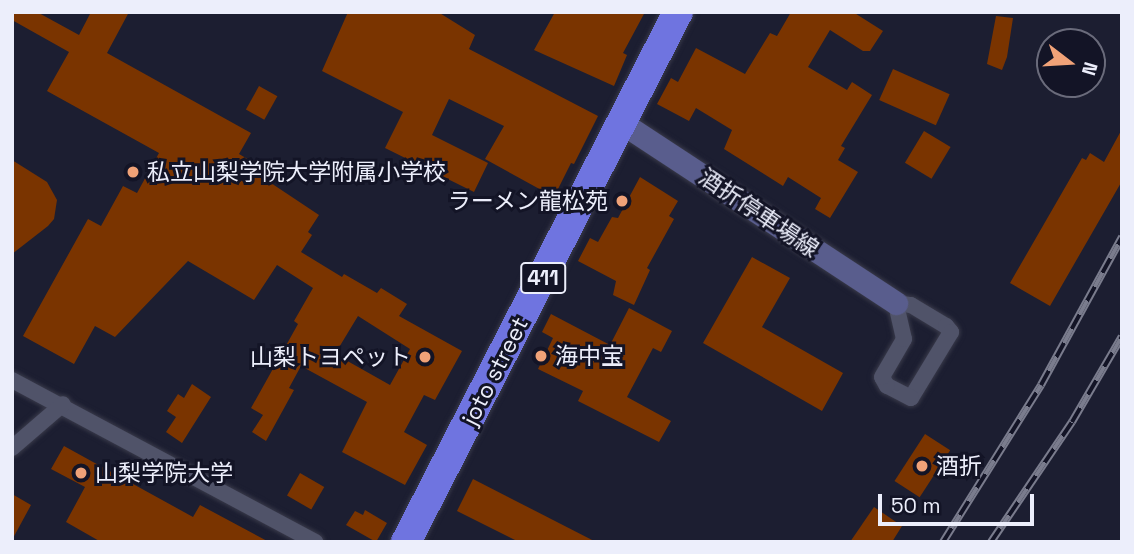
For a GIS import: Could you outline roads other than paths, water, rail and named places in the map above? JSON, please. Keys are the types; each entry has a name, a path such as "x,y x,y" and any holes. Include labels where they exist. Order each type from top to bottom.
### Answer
{"highway":[{"name":"joto street","path":"406,542 678,12"}],"main road":[{"name":"酒折停車場線","path":"622,122 896,303"}],"street":[{"path":"896,303 911,305 948,327 951,332 930,372 911,398 887,386 882,377 905,339 896,303"},
{"path":"12,380 63,404 316,542"},
{"path":"12,448 63,404"}],"railway":[{"path":"943,542 1041,385 1122,237"},
{"path":"991,542 1072,422 1122,336"}],"place":[{"name":"私立山梨学院大学附属小学校","path":"133,172"},
{"name":"ラーメン龍松苑","path":"622,201"},
{"name":"海中宝","path":"541,356"},
{"name":"山梨トヨペット","path":"425,357"},
{"name":"酒折","path":"922,466"},
{"name":"山梨学院大学","path":"81,473"}]}
